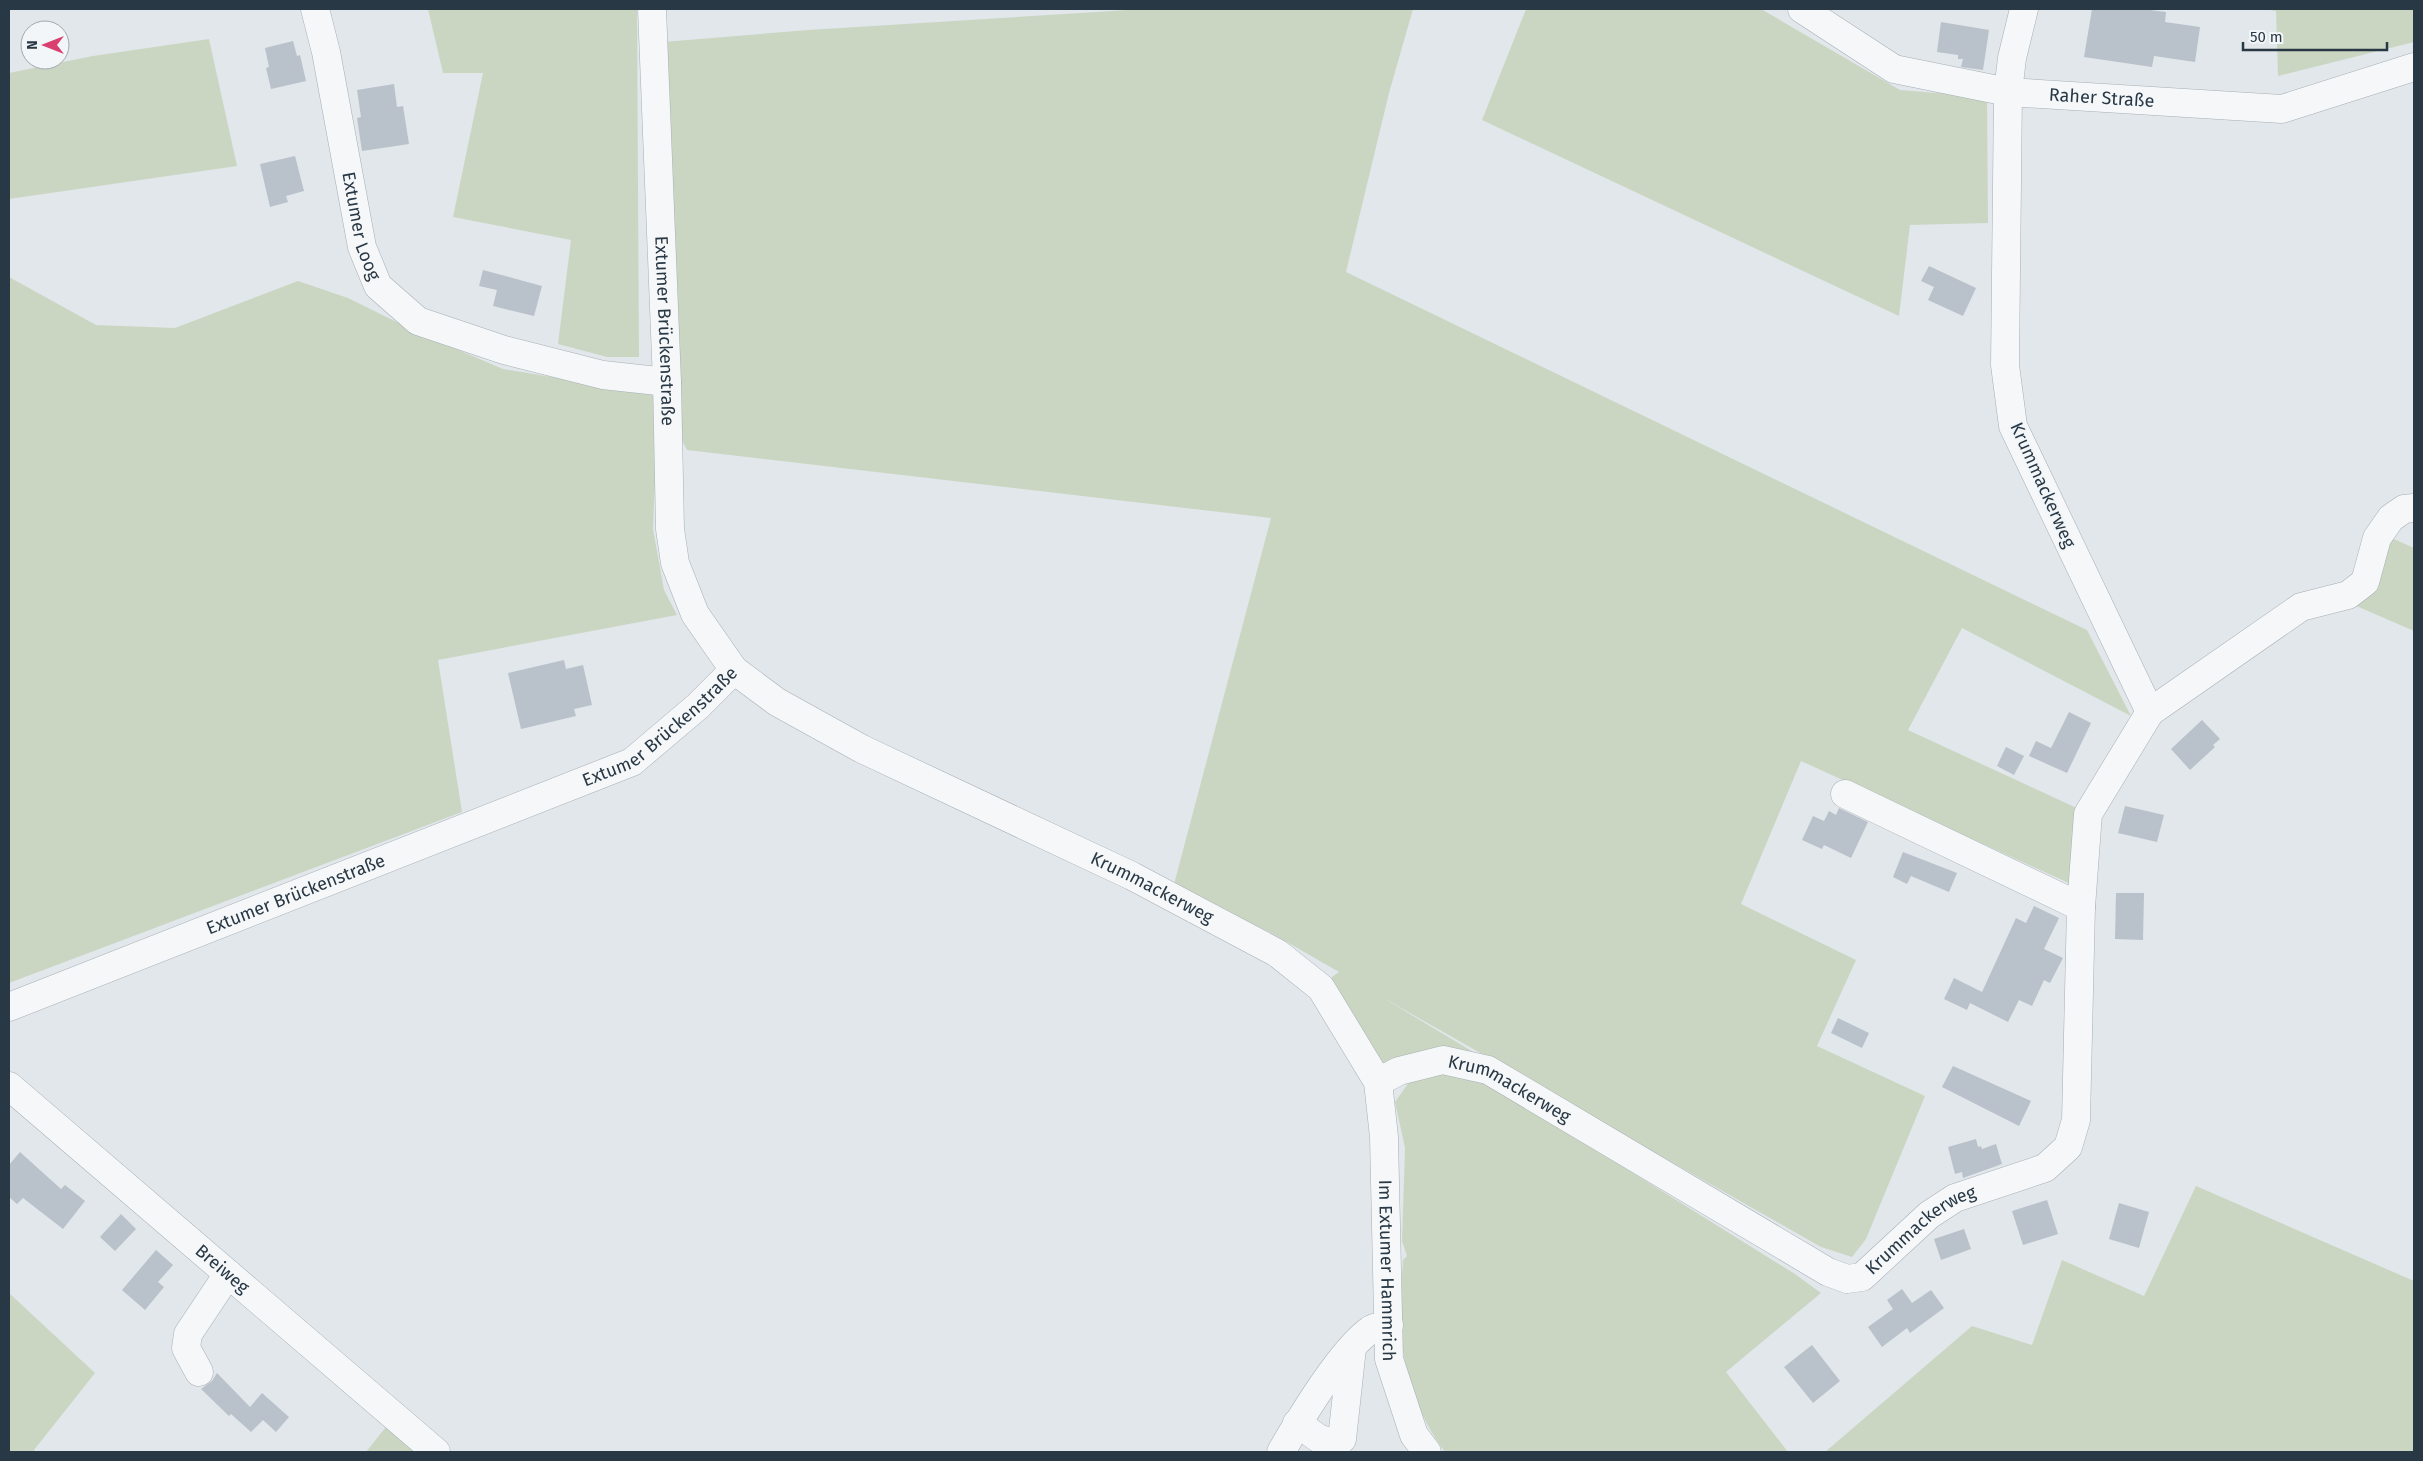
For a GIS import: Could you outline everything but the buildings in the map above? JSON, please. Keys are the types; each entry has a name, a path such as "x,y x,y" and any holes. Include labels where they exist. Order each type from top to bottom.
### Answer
{"street":[{"name":"Extumer Loog","path":"315,9 326,52 362,247 378,286 418,320 504,350 603,375 667,382"},
{"name":"Extumer Brückenstraße","path":"9,1007 632,762 698,706 734,670 695,614 675,562 670,529 667,382 652,9"},
{"name":"Raher Straße","path":"1802,9 1894,69 2008,92 2282,109 2414,67"},
{"name":"Krummackerweg","path":"2024,9 2012,58 2008,92 2005,365 2013,426 2150,712"},
{"name":"Krummackerweg","path":"734,670 777,702 862,750 1132,876 1277,953 1321,988 1378,1082 1399,1071 1443,1060 1488,1070 1828,1272 1847,1279 1862,1277 1929,1215 1955,1198 2044,1168 2068,1147 2076,1120 2080,907 2088,814 2150,712 2301,607 2348,594 2365,582 2378,538 2391,518 2404,509 2414,508"},
{"path":"1845,794 2080,907"},
{"name":"Im Extumer Hammrich","path":"1378,1082 1384,1137 1389,1359 1414,1435 1427,1452"},
{"name":"Breiweg","path":"9,1086 436,1452"},
{"path":"198,1372 186,1348 188,1334 228,1274"},
{"path":"1281,1452 1298,1423 1352,1348 1371,1328 1389,1325"},
{"path":"1298,1423 1318,1438 1335,1444 1342,1439 1352,1348"}],"green space":[{"path":"428,9 637,9 639,357 607,357 558,344 571,240 453,217 483,73 443,73"},
{"path":"1144,9 1413,9 1389,93 1346,272 2087,630 2131,716 1962,628 1908,730 2081,810 2073,885 1801,761 1741,904 1856,960 1817,1046 1925,1096 1866,1239 1852,1257 1821,1247 1380,996 1485,1059 1384,1067 1332,990 1332,977 1339,972 1273,934 1173,888 1271,518 687,450 679,435 663,42 808,30"},
{"path":"1526,9 1761,9 1900,90 1987,97 1988,223 1910,225 1899,316 1482,120"},
{"path":"2264,9 2414,9 2414,42 2278,76 2276,11"},
{"path":"209,39 237,166 9,199 9,73 24,70 70,70 70,61"},
{"path":"9,277 96,325 175,328 298,281 348,298 419,333 503,369 655,394 657,433 653,529 664,590 677,615 438,660 462,812 9,983"},
{"path":"2385,535 2414,548 2414,631 2354,605"},
{"path":"1441,1070 1471,1075 1495,1087 1795,1274 1821,1293 1726,1372 1788,1452 1445,1452 1427,1424 1408,1376 1404,1359 1400,1318 1403,1260 1407,1256 1402,1241 1405,1148 1395,1102 1412,1078"},
{"path":"2196,1186 2414,1281 2414,1452 1825,1452 1972,1326 2032,1345 2062,1260 2144,1296"},
{"path":"9,1293 95,1373 34,1450 36,1452 9,1452"},
{"path":"386,1427 417,1452 366,1452"}]}
